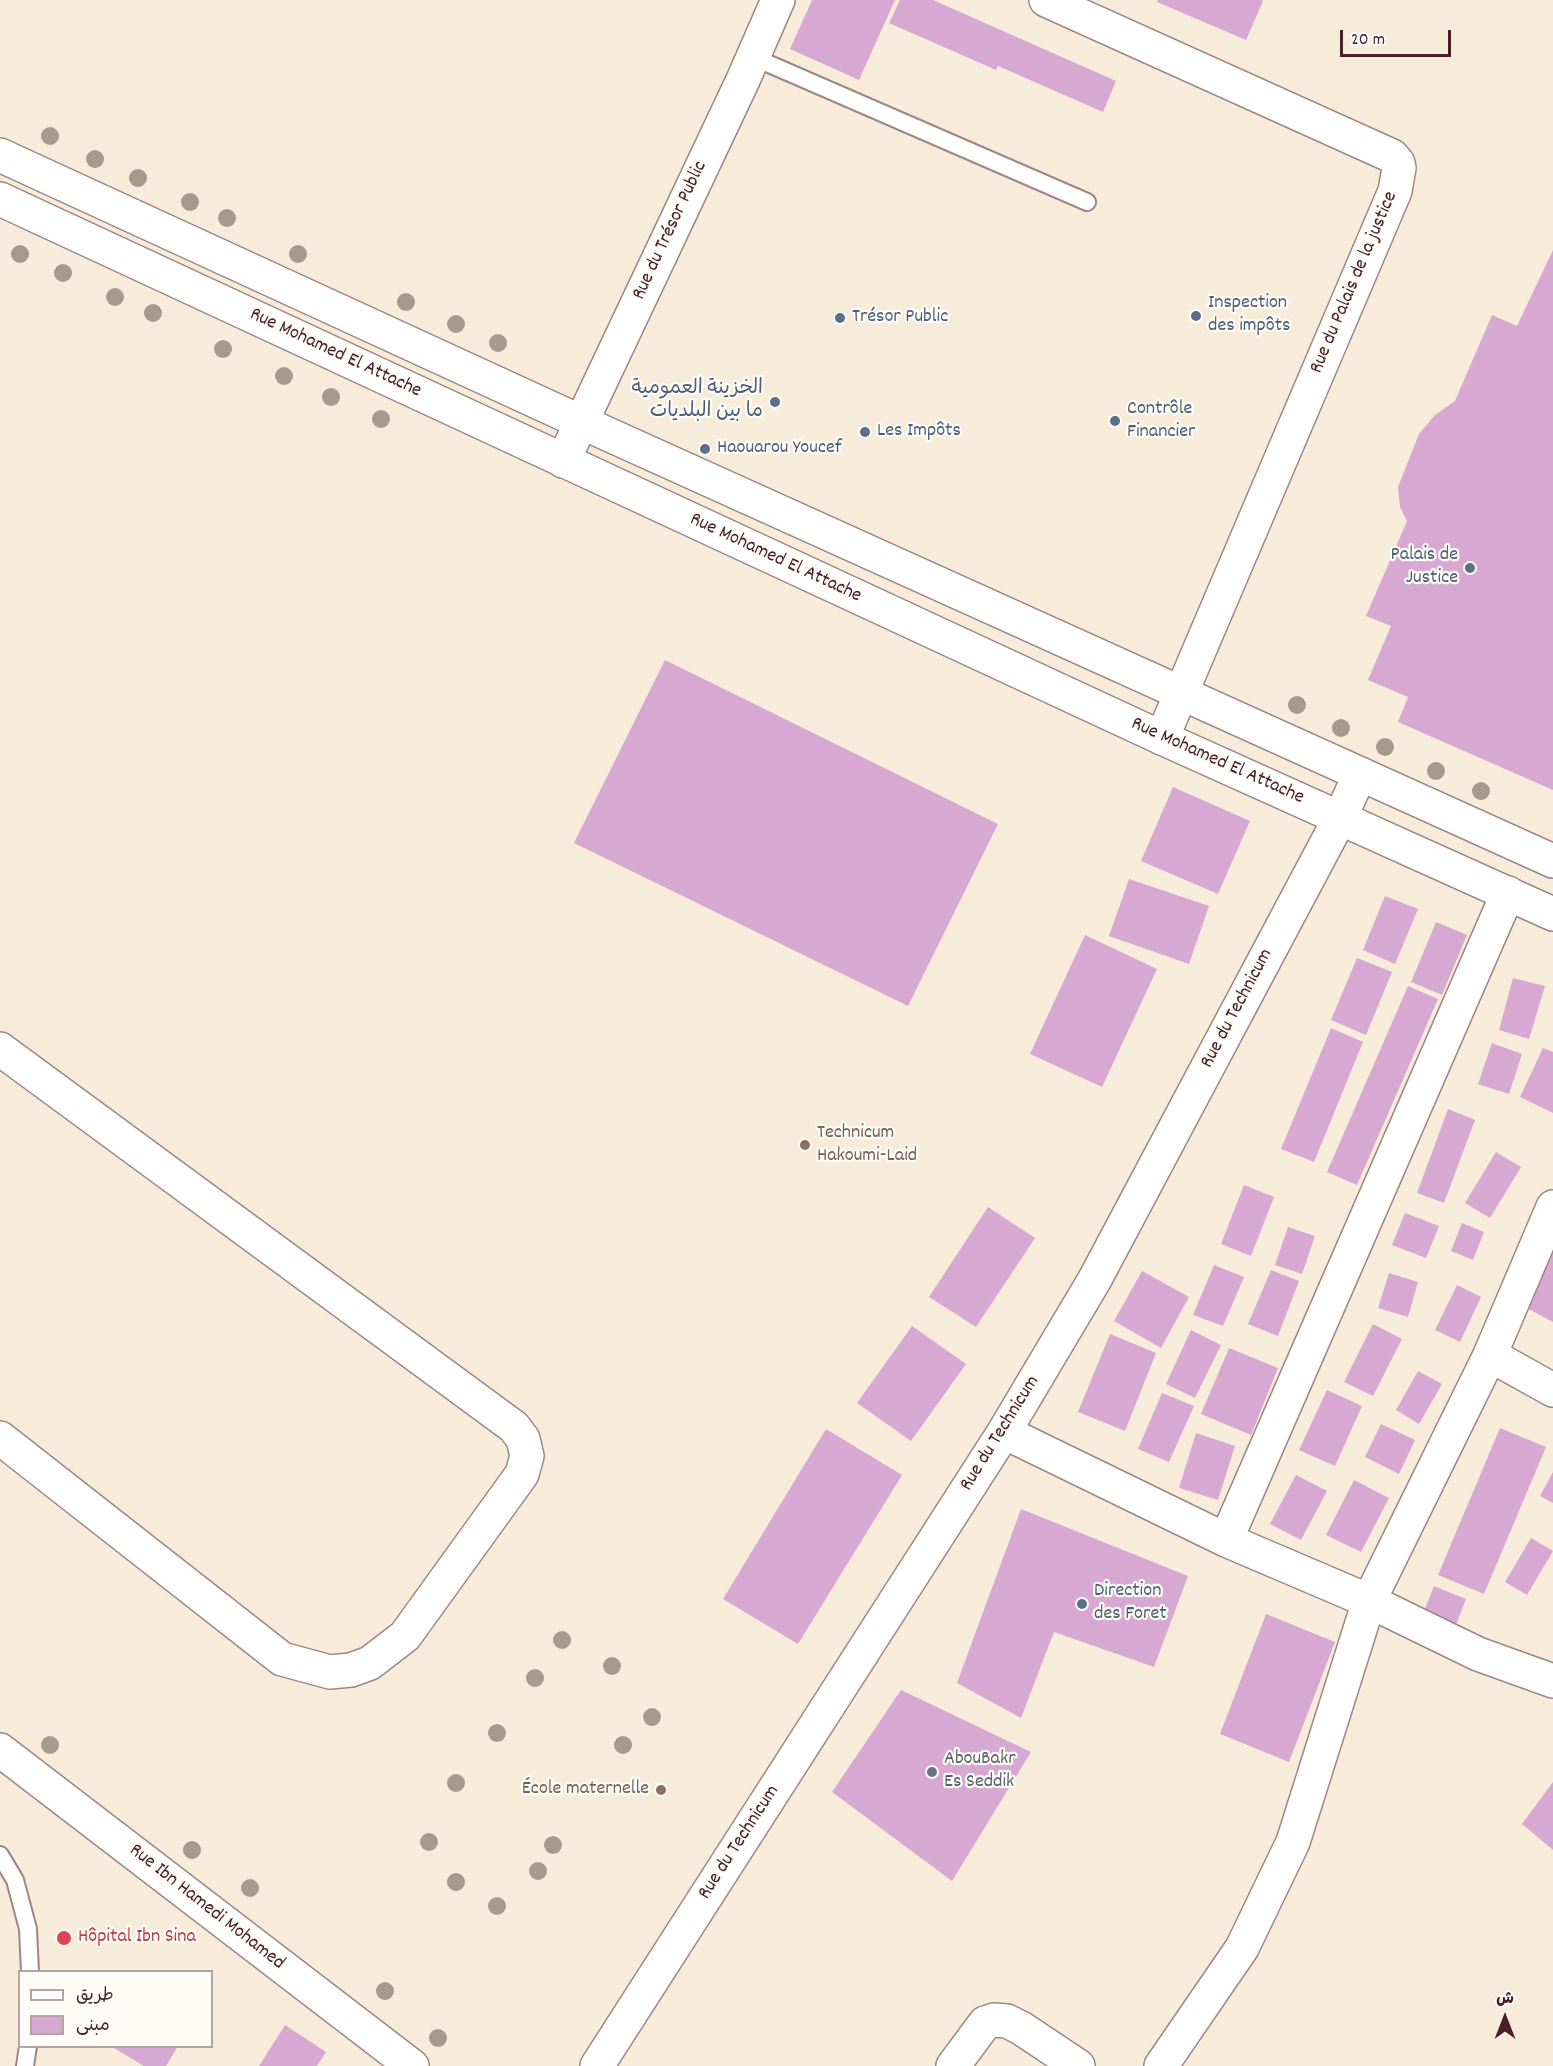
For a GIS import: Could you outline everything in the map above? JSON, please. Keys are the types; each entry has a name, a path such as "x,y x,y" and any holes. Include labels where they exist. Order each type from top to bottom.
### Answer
{"street":[{"name":"Rue du Trésor Public","path":"563,461 778,0"},
{"name":"Rue du Palais de la justice","path":"1046,0 1392,156 1399,168 1395,191 1162,738"},
{"name":"Rue Mohamed El Attache","path":"0,155 581,422 1553,861"},
{"name":"Rue Mohamed El Attache","path":"0,199 1162,738 1553,914"},
{"path":"364,368 384,331"},
{"name":"Rue du Technicum","path":"597,2066 1004,1432 1095,1279 1340,818 1360,774"},
{"path":"1226,1540 1508,893"},
{"path":"0,1048 514,1427 523,1439 527,1456 522,1474 405,1636 370,1663 351,1670 330,1672 282,1659 0,1438"},
{"path":"1161,2066 1242,1948 1293,1842 1369,1601 1490,1354 1553,1207"},
{"path":"1490,1354 1553,1390"},
{"path":"1004,1432 1226,1540 1369,1601 1478,1654 1552,1678"},
{"name":"Rue Ibn Hamedi Mohamed","path":"0,1749 412,2066"},
{"path":"953,2066 985,2023 994,2020 1007,2021 1021,2028 1078,2066"}],"lane":[{"path":"753,57 1087,202"},
{"path":"0,1855 15,1880 28,1929 30,1970"},
{"path":"25,2066 28,2048"}],"building":[{"path":"812,0 895,0 859,80 790,49"},
{"path":"900,0 933,0 1116,81 1103,112 998,66 996,70 889,23"},
{"path":"1158,0 1263,1 1246,40 1157,2"},
{"name":"Palais de Justice","path":"1553,250 1553,790 1398,722 1408,697 1368,680 1391,626 1366,616 1407,521 1400,507 1398,487 1419,434 1435,415 1455,401 1492,315 1517,326"},
{"path":"665,660 998,824 908,1006 574,843"},
{"path":"1173,787 1250,821 1218,894 1141,861"},
{"path":"1129,879 1209,906 1189,964 1109,936"},
{"path":"1385,896 1418,909 1395,964 1363,950"},
{"path":"1436,922 1467,935 1442,995 1411,982"},
{"path":"1085,935 1157,969 1102,1087 1030,1054"},
{"path":"1357,958 1392,972 1366,1035 1331,1020"},
{"path":"1513,978 1545,986 1529,1039 1499,1030"},
{"path":"1408,986 1438,999 1357,1185 1327,1172"},
{"path":"1331,1028 1363,1042 1314,1162 1281,1149"},
{"path":"1492,1043 1522,1054 1509,1094 1478,1084"},
{"path":"1543,1048 1553,1052 1553,1113 1520,1097"},
{"path":"1448,1109 1475,1120 1444,1203 1417,1193"},
{"path":"1496,1152 1521,1167 1490,1218 1465,1203"},
{"path":"1244,1185 1274,1197 1251,1256 1221,1244"},
{"path":"988,1207 1035,1238 976,1327 929,1297"},
{"path":"1405,1213 1439,1226 1426,1258 1392,1245"},
{"path":"1462,1223 1484,1232 1473,1260 1451,1251"},
{"path":"1288,1227 1315,1236 1302,1274 1275,1265"},
{"path":"1553,1250 1553,1322 1523,1306"},
{"path":"1214,1265 1244,1277 1223,1326 1193,1315"},
{"path":"1271,1270 1299,1281 1278,1336 1248,1324"},
{"path":"1142,1271 1189,1297 1161,1348 1114,1321"},
{"path":"1389,1273 1418,1282 1408,1317 1378,1308"},
{"path":"1457,1285 1481,1297 1460,1342 1435,1330"},
{"path":"1373,1324 1402,1339 1373,1396 1344,1382"},
{"path":"912,1326 966,1364 911,1441 857,1403"},
{"path":"1191,1330 1221,1345 1195,1398 1166,1384"},
{"path":"1110,1334 1156,1353 1125,1431 1078,1412"},
{"path":"1229,1348 1278,1368 1251,1435 1201,1414"},
{"path":"1418,1371 1442,1384 1419,1424 1396,1410"},
{"path":"1327,1390 1362,1406 1335,1466 1299,1450"},
{"path":"1162,1393 1194,1406 1169,1462 1138,1449"},
{"path":"1381,1424 1415,1440 1399,1474 1365,1457"},
{"path":"1500,1428 1546,1447 1484,1594 1438,1575"},
{"path":"826,1429 902,1475 798,1644 723,1599"},
{"path":"1196,1433 1235,1446 1218,1500 1179,1488"},
{"path":"1553,1472 1553,1503 1540,1496"},
{"path":"1296,1475 1327,1491 1301,1540 1270,1524"},
{"path":"1354,1480 1389,1498 1361,1552 1326,1535"},
{"name":"Direction des Foret","path":"1021,1509 1188,1576 1154,1667 1054,1632 1021,1718 957,1683"},
{"path":"1531,1538 1553,1551 1527,1595 1505,1582"},
{"path":"1434,1586 1466,1599 1454,1630 1422,1616"},
{"path":"1266,1614 1335,1642 1289,1762 1220,1734"},
{"name":"AbouBakr Es Seddik","path":"901,1690 1031,1752 952,1881 832,1792"},
{"path":"1553,1782 1553,1850 1522,1824"},
{"path":"285,2025 326,2052 317,2066 259,2066"},
{"path":"114,2048 177,2048 166,2066 144,2066"}],"place":[{"name":"Inspection des impôts","path":"1196,316"},
{"name":"Trésor Public","path":"840,318"},
{"name":"الخزينة العمومية ما بين البلديات","path":"775,402"},
{"name":"Contrôle Financier","path":"1115,421"},
{"name":"Les Impôts","path":"865,432"},
{"name":"Haouarou Youcef","path":"705,449"},
{"name":"Palais de Justice","path":"1470,568"},
{"name":"Technicum Hakoumi-Laid","path":"805,1145"},
{"name":"Direction des Foret","path":"1082,1604"},
{"name":"AbouBakr Es Seddik","path":"932,1772"},
{"name":"École maternelle","path":"661,1790"},
{"name":"Hôpital Ibn Sina","path":"64,1938"}]}
